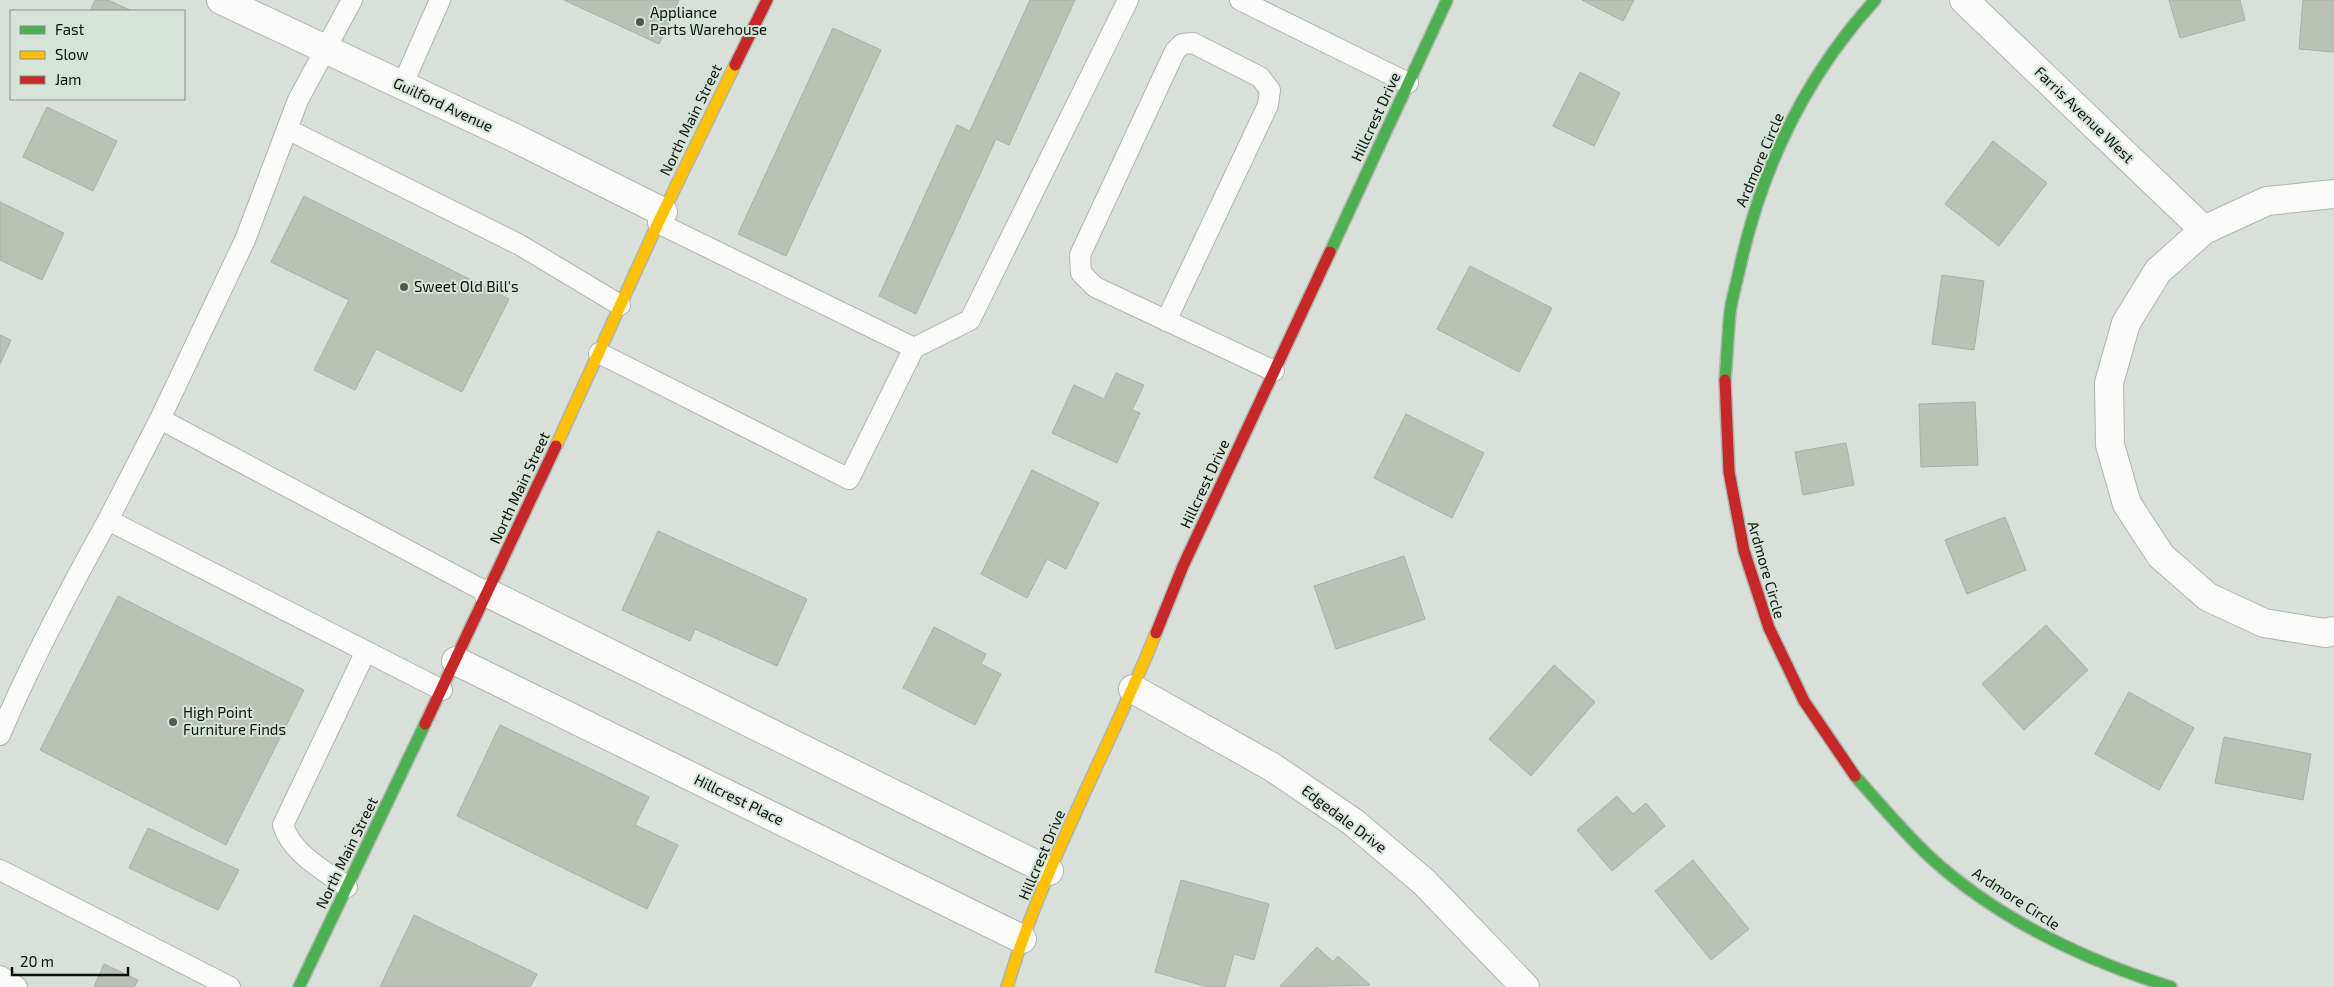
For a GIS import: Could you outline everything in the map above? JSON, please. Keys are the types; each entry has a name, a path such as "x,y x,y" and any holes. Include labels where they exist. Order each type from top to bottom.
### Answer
{"street":[{"name":"Guilford Avenue","path":"221,0 519,140 660,217"},
{"name":"North Main Street","path":"299,987 488,594 660,217 767,0"},
{"name":"Hillcrest Drive","path":"1007,987 1022,939 1049,871 1133,689 1183,566 1447,0"},
{"name":"Ardmore Circle","path":"1875,0 1824,65 1787,128 1759,194 1738,263 1726,335 1723,407 1728,479 1742,550 1764,619 1794,685 1831,747 1876,804 1927,855 1984,900 2046,938 2112,968 2171,987"},
{"name":"Farris Avenue West","path":"1964,0 2204,230"},
{"path":"2334,194 2267,201 2204,230 2158,272 2126,323 2109,383 2110,445 2127,504 2161,556 2208,597 2264,623 2325,632 2334,631"},
{"path":"488,594 1049,871"},
{"name":"Hillcrest Place","path":"456,661 1022,939"},
{"name":"Edgedale Drive","path":"1133,689 1272,767 1353,822 1424,882 1525,987"}],"lane":[{"path":"0,735 29,668 67,592 108,520 160,419 245,240 298,100 327,50 352,0"},
{"path":"402,86 440,0"},
{"path":"599,353 849,479 914,348 970,320 1128,0"},
{"path":"1240,0 1408,83"},
{"path":"1166,321 1268,105 1270,90 1260,77 1193,43 1182,44 1175,51 1080,255 1081,273 1095,287 1166,321 1274,371"},
{"path":"287,130 520,244 620,305"},
{"path":"660,217 914,348"},
{"path":"160,419 488,594"},
{"path":"108,520 442,690"},
{"path":"347,887 299,851 287,837 284,826 366,651"},
{"path":"0,870 230,987"},
{"path":"0,976 17,987"}],"building":[{"path":"95,0 108,0 130,10 90,10"},
{"name":"Appliance Parts Warehouse","path":"564,0 679,0 659,44"},
{"path":"1030,0 1075,0 1009,145 996,139 916,314 879,296 957,125 970,131"},
{"path":"1582,0 1634,0 1623,21"},
{"path":"2169,0 2240,0 2245,20 2180,38"},
{"path":"2303,0 2334,0 2334,52 2299,49"},
{"path":"833,28 881,50 786,256 738,234"},
{"path":"1580,72 1620,93 1594,146 1553,126"},
{"path":"47,107 117,141 93,191 23,157"},
{"path":"1993,141 2047,183 1999,246 1945,204"},
{"path":"304,196 509,299 462,392 376,349 355,390 314,370 349,300 271,262"},
{"path":"0,202 64,233 42,280 0,260"},
{"path":"1470,266 1552,308 1519,372 1437,329"},
{"path":"1942,275 1984,281 1974,350 1932,344"},
{"path":"0,335 11,340 0,364"},
{"path":"1116,373 1144,385 1132,410 1140,413 1117,463 1052,433 1074,385 1104,399"},
{"path":"1975,402 1978,465 1921,467 1919,404"},
{"path":"1406,414 1484,453 1452,518 1374,478"},
{"path":"1846,443 1854,485 1803,495 1795,452"},
{"path":"1032,470 1099,503 1066,569 1047,559 1027,598 981,574"},
{"path":"2005,517 2026,570 1967,594 1945,540"},
{"path":"658,531 807,599 777,666 695,629 690,641 622,610"},
{"path":"1404,556 1425,619 1336,649 1314,586"},
{"path":"118,596 304,690 226,845 40,750"},
{"path":"2046,625 2088,670 2024,730 1982,684"},
{"path":"934,627 986,654 981,664 1001,674 975,725 903,688"},
{"path":"1554,665 1595,702 1531,776 1489,739"},
{"path":"2129,692 2194,728 2159,790 2095,754"},
{"path":"500,725 649,797 635,825 678,845 647,909 457,816"},
{"path":"2224,737 2311,754 2303,800 2215,783"},
{"path":"1617,796 1633,814 1646,803 1665,826 1612,871 1577,830"},
{"path":"148,828 239,870 218,910 129,868"},
{"path":"1693,860 1749,929 1711,960 1655,891"},
{"path":"1181,880 1269,904 1254,960 1234,954 1225,987 1208,987 1155,972"},
{"path":"414,915 537,974 530,987 380,987"},
{"path":"1317,947 1333,962 1338,956 1370,985 1280,986"},
{"path":"104,964 138,980 134,987 94,987"}],"traffic: fast":[{"path":"1330,252 1447,0"},
{"path":"1725,380 1732,301 1749,230 1774,159 1790,124 1828,60 1850,29 1875,0"},
{"path":"299,987 425,724"},
{"path":"1855,776 1902,829 1932,859 1986,901 2015,920 2075,951 2171,987"}],"traffic: slow":[{"path":"556,446 658,223 735,65"},
{"path":"1007,987 1039,897 1156,633"}],"traffic: jam":[{"path":"735,65 767,0"},
{"path":"1156,633 1183,566 1330,252"},
{"path":"1725,380 1729,472 1744,551 1769,628 1804,701 1855,776"},
{"path":"425,724 556,446"}],"place":[{"name":"Appliance Parts Warehouse","path":"640,22"},
{"name":"Sweet Old Bill's","path":"404,287"},
{"name":"High Point Furniture Finds","path":"173,722"}]}
